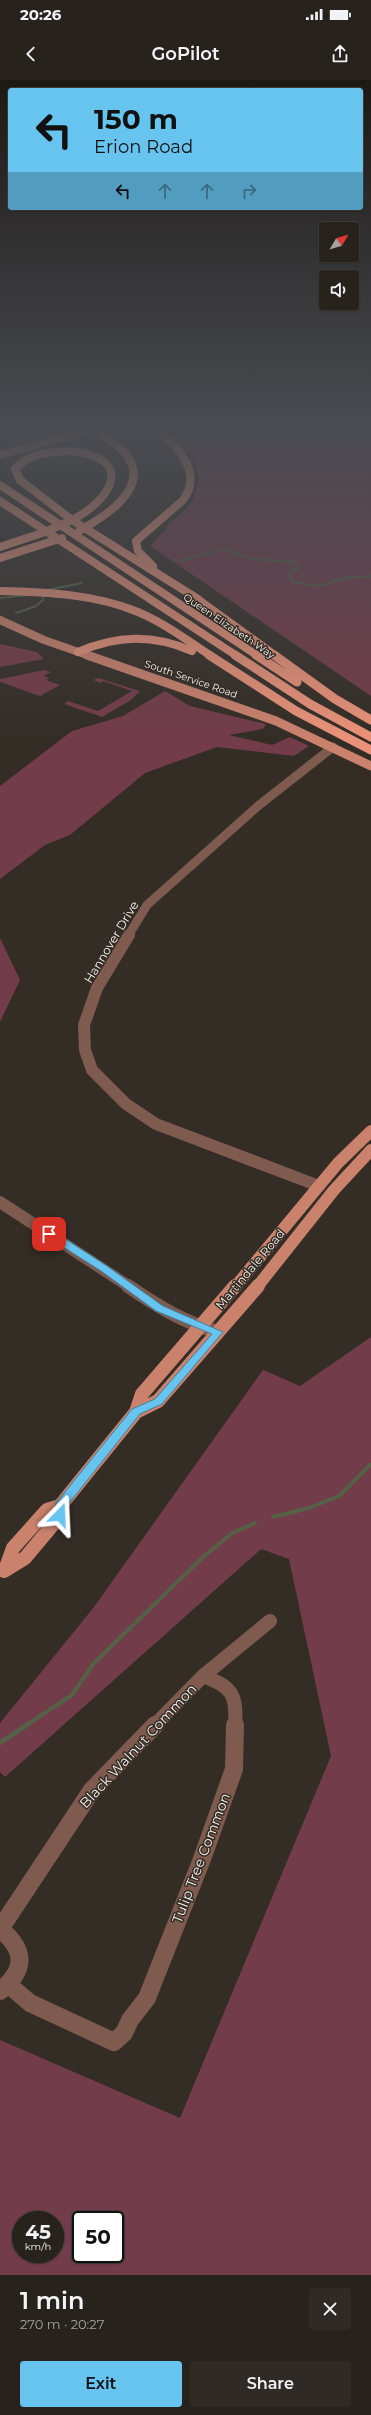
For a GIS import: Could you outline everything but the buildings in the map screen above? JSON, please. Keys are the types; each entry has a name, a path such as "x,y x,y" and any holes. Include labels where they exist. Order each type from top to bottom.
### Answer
{"highway":[{"path":"0,547 41,533"},
{"name":"Queen Elizabeth Way","path":"50,533 310,704 371,737"},
{"path":"0,558 42,545 68,533"},
{"name":"Queen Elizabeth Way","path":"73,533 271,666 338,707 371,724"},
{"path":"93,533 198,599"},
{"path":"142,533 136,541 138,551 165,576 329,695 371,720"},
{"path":"0,591 70,595 108,603 137,612 159,623 263,691"},
{"path":"78,652 103,641 117,638 133,637 165,640 198,654 326,728 371,750"}],"main road":[{"name":"South Service Road","path":"0,620 44,640 276,721 333,746 371,766"},
{"name":"Martindale Road","path":"2,1571 26,1558 60,1515 60,1506 136,1412 142,1394 319,1186 371,1131"},
{"name":"Martindale Road","path":"136,1412 158,1402 218,1332 235,1315 334,1190 371,1150"}],"street":[{"name":"Hannover Drive","path":"319,1186 156,1124 126,1104 92,1070 85,1050 84,1025 97,988 147,905 258,806 333,746"},
{"path":"0,1202 104,1268 160,1308 200,1327 218,1332"},
{"name":"Black Walnut Common","path":"0,1929 69,1822 92,1790 203,1676 270,1621"},
{"name":"Tulip Tree Common","path":"4,1988 36,2006 114,2042 124,2033 130,2020 148,1998 202,1859 234,1769 236,1710 231,1691 217,1681 203,1676"},
{"path":"0,1929 16,1944 20,1954 20,1965 16,1976 4,1988"}],"shaded area":[{"path":"162,533 371,533 371,696 150,546"},
{"path":"0,644 37,652 44,659 0,667"},
{"path":"44,670 51,672 44,676 49,678 46,680 60,685 40,696 0,682 0,679"},
{"path":"98,678 140,691 131,700 102,717 64,704 68,701 98,711 132,691 103,681 100,683 93,680"},
{"path":"165,691 190,706 266,724 263,729 229,735 272,745 290,737 309,746 294,756 217,747 145,773 70,835 45,845 0,879 0,786 72,731 123,716"},
{"path":"0,938 20,980 0,1022"},
{"path":"371,1337 371,2275 0,2275 0,2040 180,2118 331,1756 289,1559 261,1549 5,1777 0,1772 0,1723 94,1607 263,1370 300,1386"}],"waterway":[{"path":"180,561 223,549 254,559 293,562 299,568 288,573 293,582 319,586 344,578 371,576"},
{"path":"47,590 82,583"},
{"path":"16,613 36,606 43,600 42,592"},
{"path":"0,598 26,595"},
{"path":"273,1517 309,1508 339,1496 370,1465"},
{"path":"25,1726 72,1695 94,1663 202,1558 232,1533 255,1523"},
{"path":"0,1743 27,1725"}],"route":[{"path":"49,1234 104,1268 160,1308 200,1327 218,1332 201,1354 158,1402 136,1412 60,1506 60,1515"}]}
